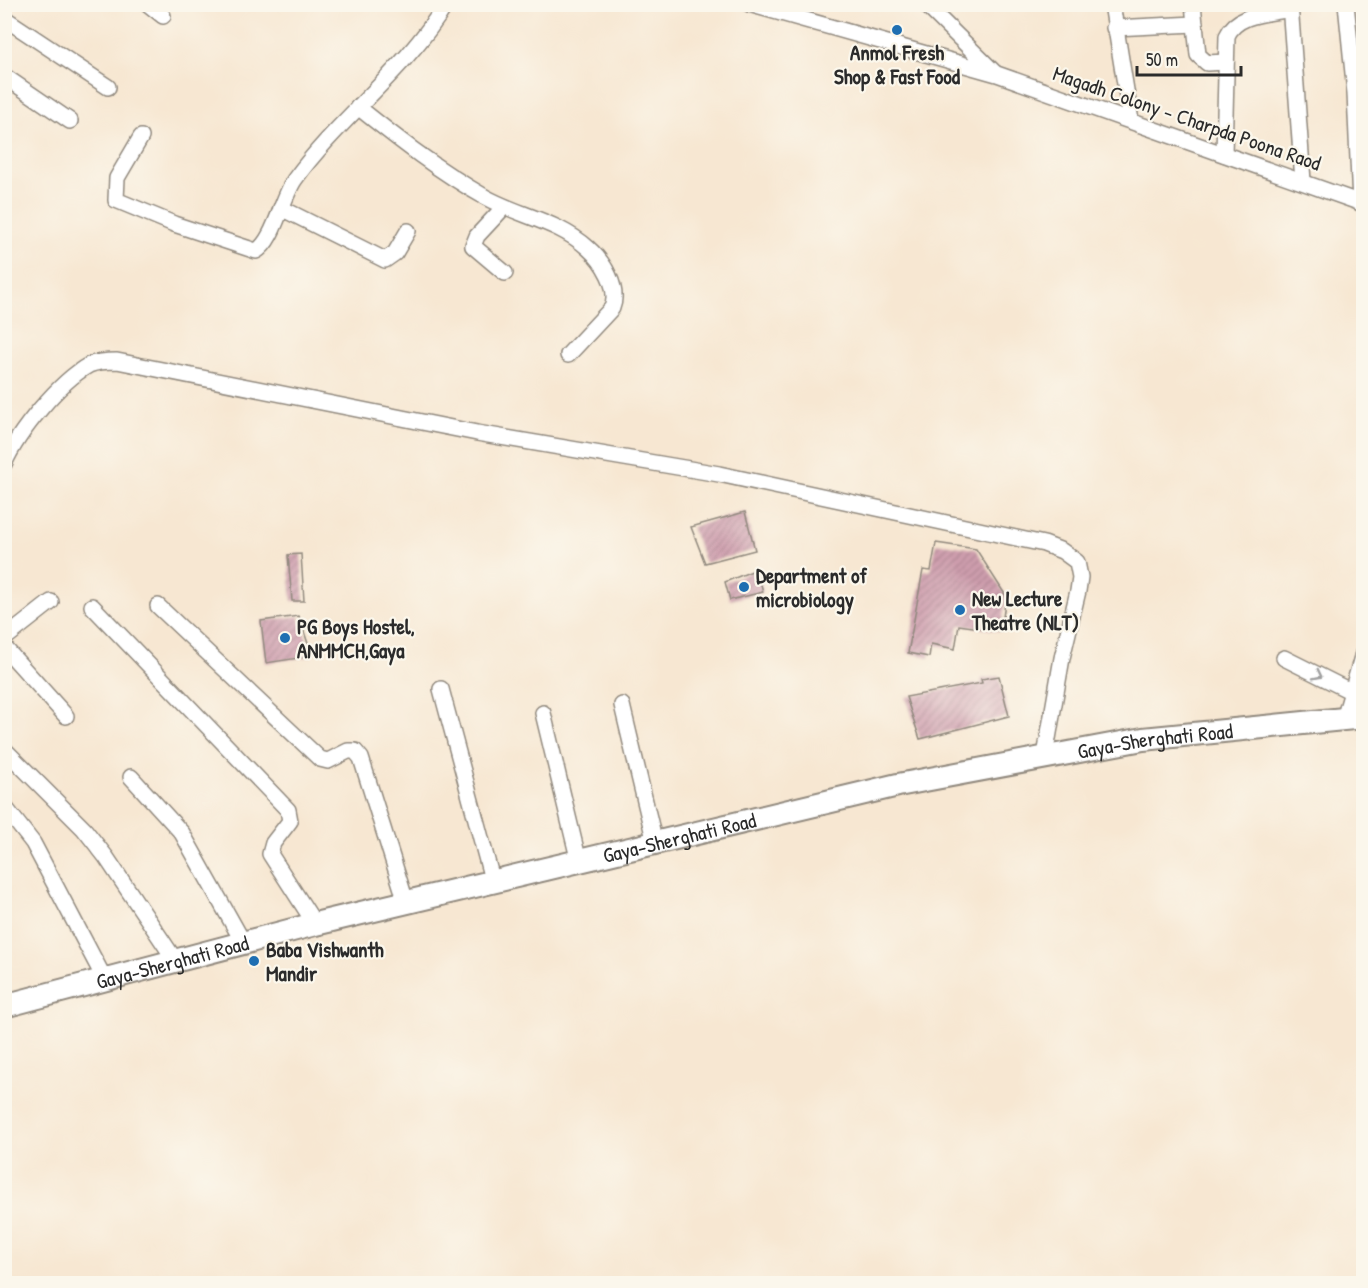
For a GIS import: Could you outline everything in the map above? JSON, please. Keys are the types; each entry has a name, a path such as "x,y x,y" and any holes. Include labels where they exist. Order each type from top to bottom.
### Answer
{"main road":[{"name":"Gaya-Sherghati Road","path":"4,1006 315,924 898,785 1143,739 1354,718"}],"street":[{"path":"148,4 163,16"},
{"path":"141,137 117,178 115,195 119,204 256,251 265,242 295,180 358,107 403,60 446,4"},
{"name":"Magadh Colony - Charpda Poona Raod","path":"749,4 997,74 1303,181 1362,204"},
{"path":"925,4 997,74"},
{"path":"1112,4 1114,28 1131,121"},
{"path":"1194,4 1198,55 1207,63 1226,62"},
{"path":"1346,4 1362,204"},
{"path":"1224,154 1227,36 1231,27 1239,20 1290,7 1303,181"},
{"path":"4,18 108,87"},
{"path":"1114,28 1195,24"},
{"path":"4,76 70,120"},
{"path":"358,107 420,157 504,207 572,234 599,260 615,291 612,308 568,355"},
{"path":"504,207 477,236 473,246 505,273"},
{"path":"281,208 385,260 395,253 408,231"},
{"path":"4,464 18,440 60,388 91,364 117,361 488,435 719,474 1044,544 1062,551 1077,562 1080,577 1062,658 1045,756"},
{"path":"4,639 51,602"},
{"path":"93,606 288,810 290,821 273,843 270,854 315,924"},
{"path":"158,606 320,759 328,761 348,751 355,751 361,758 406,902"},
{"path":"4,647 66,716"},
{"path":"1354,718 1352,692 1364,650"},
{"path":"1284,658 1352,692"},
{"path":"441,689 493,883"},
{"path":"622,705 655,843"},
{"path":"543,713 579,862"},
{"path":"4,749 84,829 106,857 176,960"},
{"path":"131,777 182,833 243,942"},
{"path":"4,806 33,843 104,978"}],"building":[{"path":"745,512 755,550 705,563 691,527"},
{"name":"New Lecture Theatre (NLT)","path":"936,543 976,549 1006,596 1001,631 959,625 955,649 931,644 929,657 908,653 923,570 931,571"},
{"path":"301,554 304,601 292,601 288,555"},
{"name":"Department of microbiology","path":"757,569 763,592 730,600 725,582"},
{"name":"PG Boys Hostel, ANMMCH,Gaya","path":"299,616 312,656 266,663 261,621"},
{"path":"999,676 1009,716 920,739 906,697 982,683 981,679"}],"place":[{"name":"Anmol Fresh Shop & Fast Food","path":"897,30"},
{"name":"Department of microbiology","path":"744,587"},
{"name":"New Lecture Theatre (NLT)","path":"960,610"},
{"name":"PG Boys Hostel, ANMMCH,Gaya","path":"285,638"},
{"name":"Baba Vishwanth Mandir","path":"254,961"}]}
